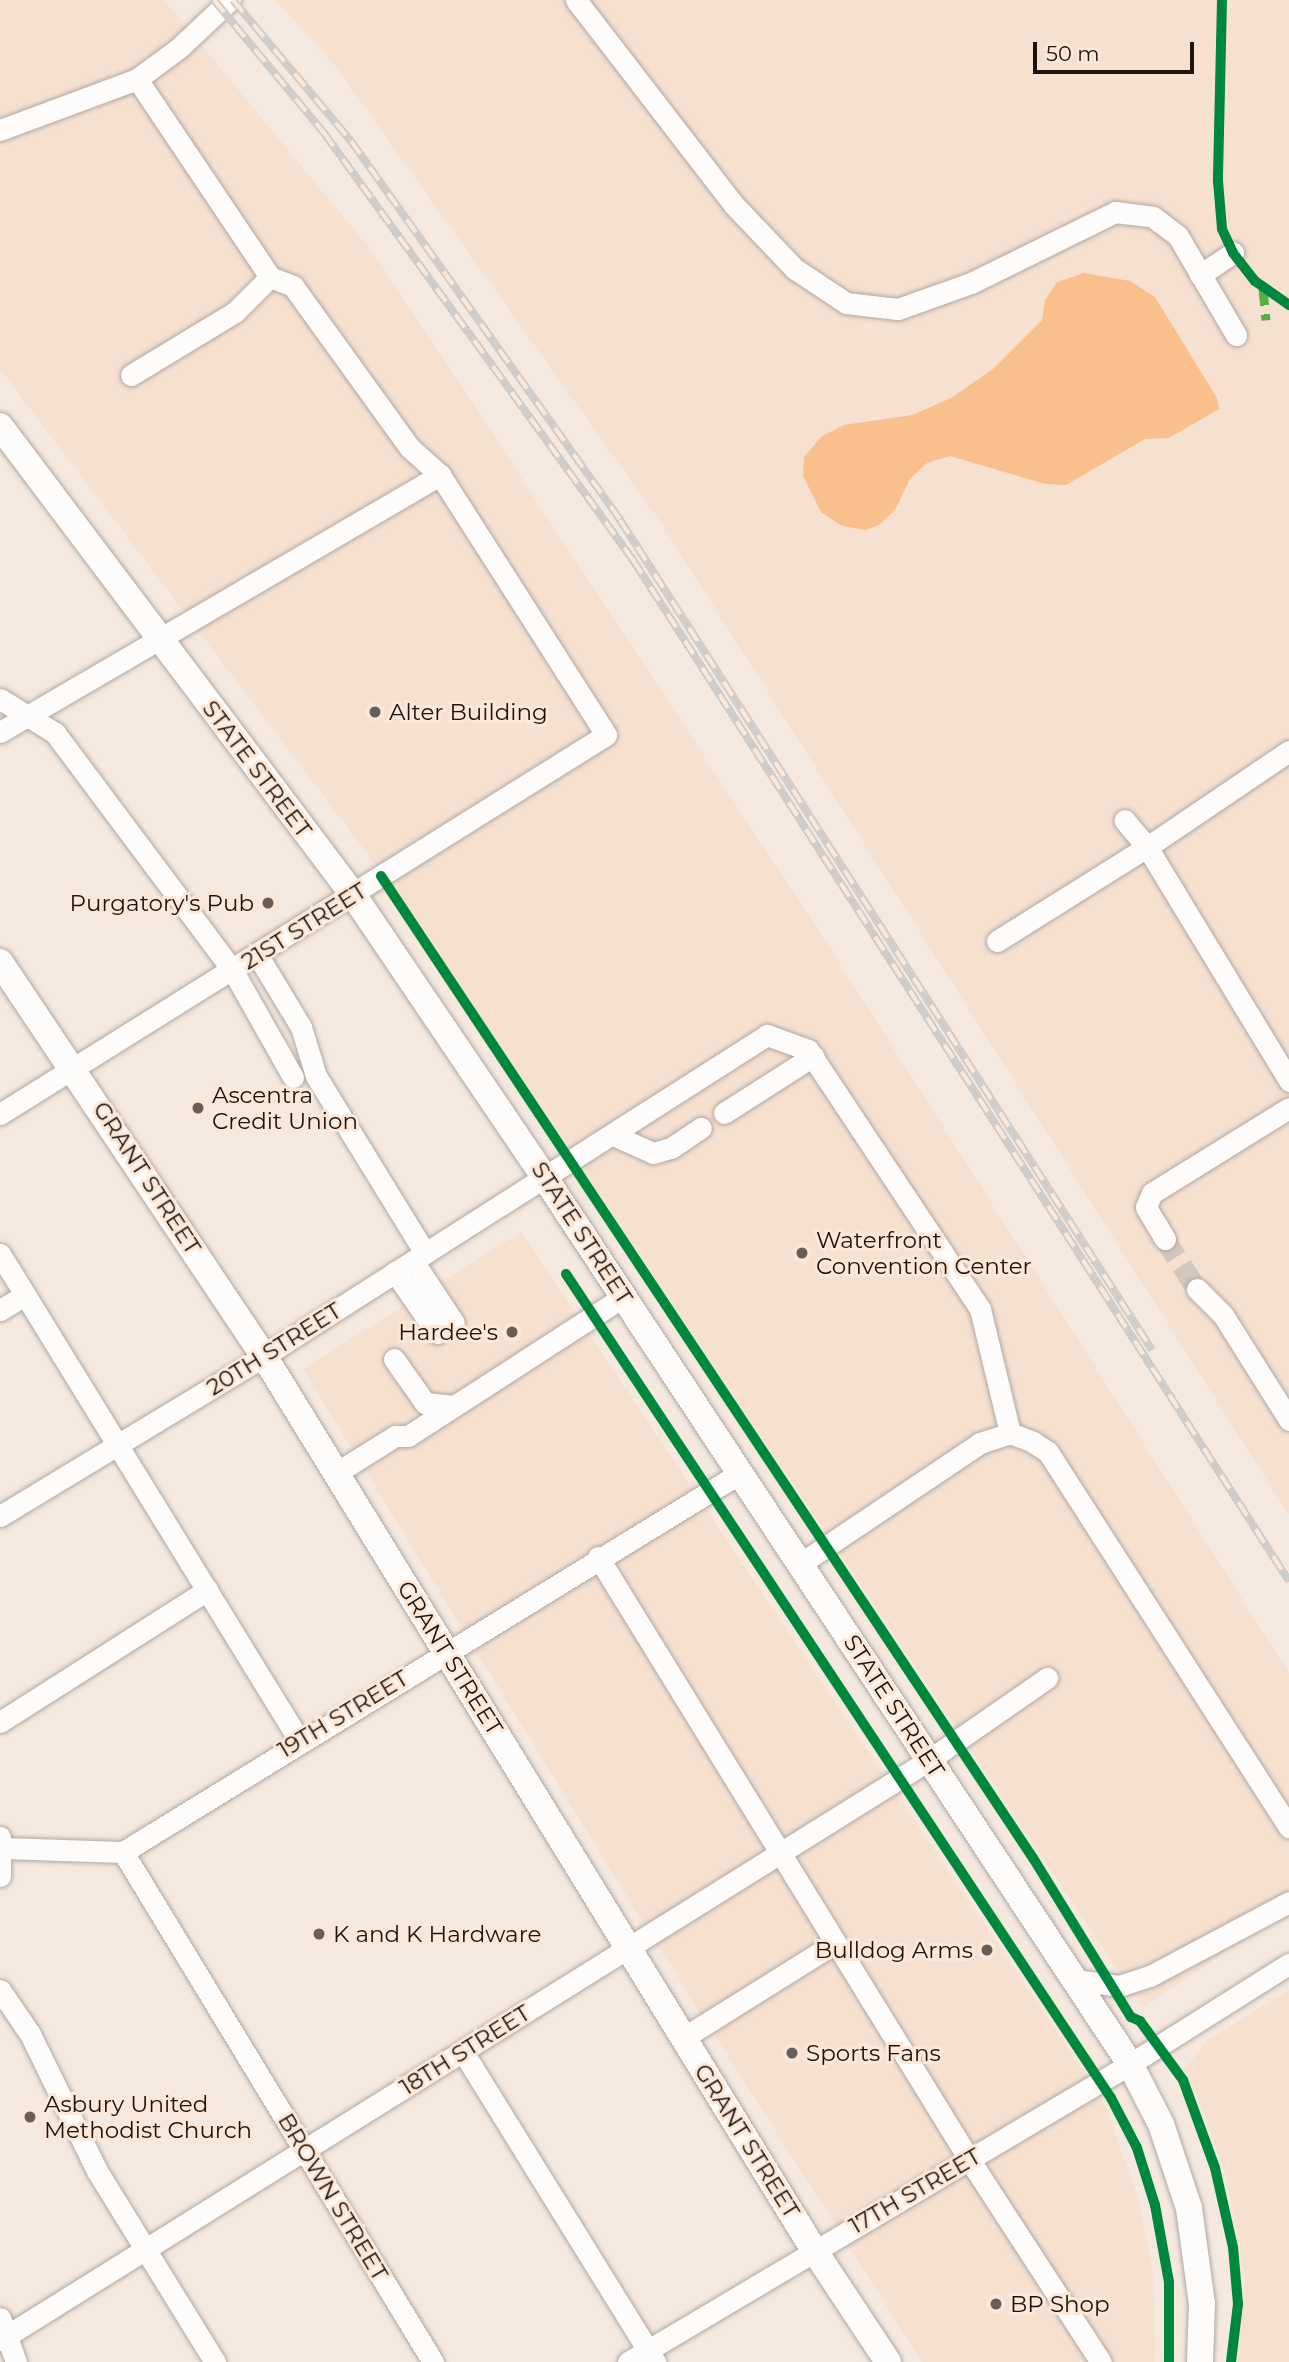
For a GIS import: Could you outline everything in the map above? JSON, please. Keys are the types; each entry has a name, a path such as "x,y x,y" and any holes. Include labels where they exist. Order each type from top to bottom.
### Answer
{"main road":[{"name":"STATE STREET","path":"0,426 354,896 545,1178 1130,2064 1161,2124 1189,2208 1202,2304 1200,2362"},
{"name":"GRANT STREET","path":"0,961 76,1069 264,1356 814,2250 888,2362"}],"street":[{"path":"0,130 137,79 180,48 230,0"},
{"path":"576,0 733,204 795,269 846,303 898,309 971,283 1115,212 1153,217 1178,236 1236,335"},
{"path":"0,732 440,475 408,447 293,286 270,277 137,79"},
{"path":"1200,275 1233,253"},
{"path":"131,375 235,312 270,277"},
{"name":"21ST STREET","path":"0,1114 354,896 423,846 606,734 440,475"},
{"path":"0,699 29,714 55,733 233,971 293,1077"},
{"path":"997,941 1147,847 1289,751"},
{"path":"1124,820 1147,847 1289,1081"},
{"path":"258,956 301,1027 316,1076 419,1257 445,1328 395,1272"},
{"name":"20TH STREET","path":"0,1516 264,1356 767,1035 808,1050 813,1056"},
{"path":"724,1113 813,1056 980,1309 1010,1433"},
{"path":"1165,1239 1146,1207 1152,1193 1289,1108"},
{"path":"613,1135 653,1153 671,1148 701,1128"},
{"path":"0,1254 299,1740"},
{"path":"1197,1289 1223,1315 1289,1420"},
{"path":"0,1310 25,1295"},
{"path":"336,1473 396,1436 408,1436 624,1297"},
{"path":"394,1359 425,1403 454,1406"},
{"path":"800,1564 980,1443 1010,1433 1048,1452 1289,1827"},
{"name":"19TH STREET","path":"123,1852 299,1740 740,1473"},
{"path":"598,1558 969,2159 1101,2362"},
{"path":"0,1722 207,1590"},
{"name":"18TH STREET","path":"2,2332 145,2250 780,1854 929,1760 1047,1678"},
{"path":"0,1876 2,1842 123,1852"},
{"name":"BROWN STREET","path":"123,1852 433,2362"},
{"path":"1074,1980 1119,1986 1150,1976 1289,1902"},
{"path":"683,2038 835,1943"},
{"name":"17TH STREET","path":"628,2362 651,2356 814,2250 1130,2064 1289,1964"},
{"path":"0,1990 30,2034 97,2171 215,2362"},
{"path":"463,2052 651,2356"},
{"path":"2,2332 16,2362"}],"shaded area":[{"path":"0,0 164,0 375,255 830,948 1289,1673 1289,1910 1143,2007 400,897 0,369"},
{"path":"275,0 1289,0 1289,1515 659,520 334,64"},
{"path":"1084,273 1130,281 1155,297 1217,398 1219,409 1169,438 1145,439 1066,485 1045,484 950,456 927,463 910,479 895,510 879,525 866,530 842,526 821,512 803,476 804,457 822,436 844,425 912,415 951,398 993,369 1042,320 1045,300 1057,282"},
{"path":"521,1232 1105,2105 1139,2201 1154,2278 1155,2362 922,2362 631,1903 303,1369"},
{"path":"1289,1990 1289,2362 1237,2362 1245,2277 1226,2176 1203,2109 1184,2071 1206,2041"}],"tunnel":[{"path":"1165,1239 1197,1289"}],"railway":[{"path":"214,0 324,133 633,560 1289,1581"},
{"path":"233,0 351,141 620,520 1152,1350"}],"marked path":[{"path":"1263,287 1266,320"}],"cycle path":[{"path":"1222,0 1218,181 1222,229 1233,253 1255,281 1289,305"},
{"path":"381,876 1033,1858 1131,2017 1140,2021 1183,2080 1215,2168 1233,2247 1238,2304 1231,2362"},
{"path":"566,1274 1111,2098 1137,2148 1155,2205 1169,2282 1169,2362"}],"place":[{"name":"Alter Building","path":"375,712"},
{"name":"Purgatory's Pub","path":"268,903"},
{"name":"Ascentra Credit Union","path":"198,1108"},
{"name":"Waterfront Convention Center","path":"802,1253"},
{"name":"Hardee's","path":"512,1332"},
{"name":"K and K Hardware","path":"319,1934"},
{"name":"Bulldog Arms","path":"987,1950"},
{"name":"Sports Fans","path":"792,2053"},
{"name":"Asbury United Methodist Church","path":"30,2117"},
{"name":"BP Shop","path":"996,2304"}]}
